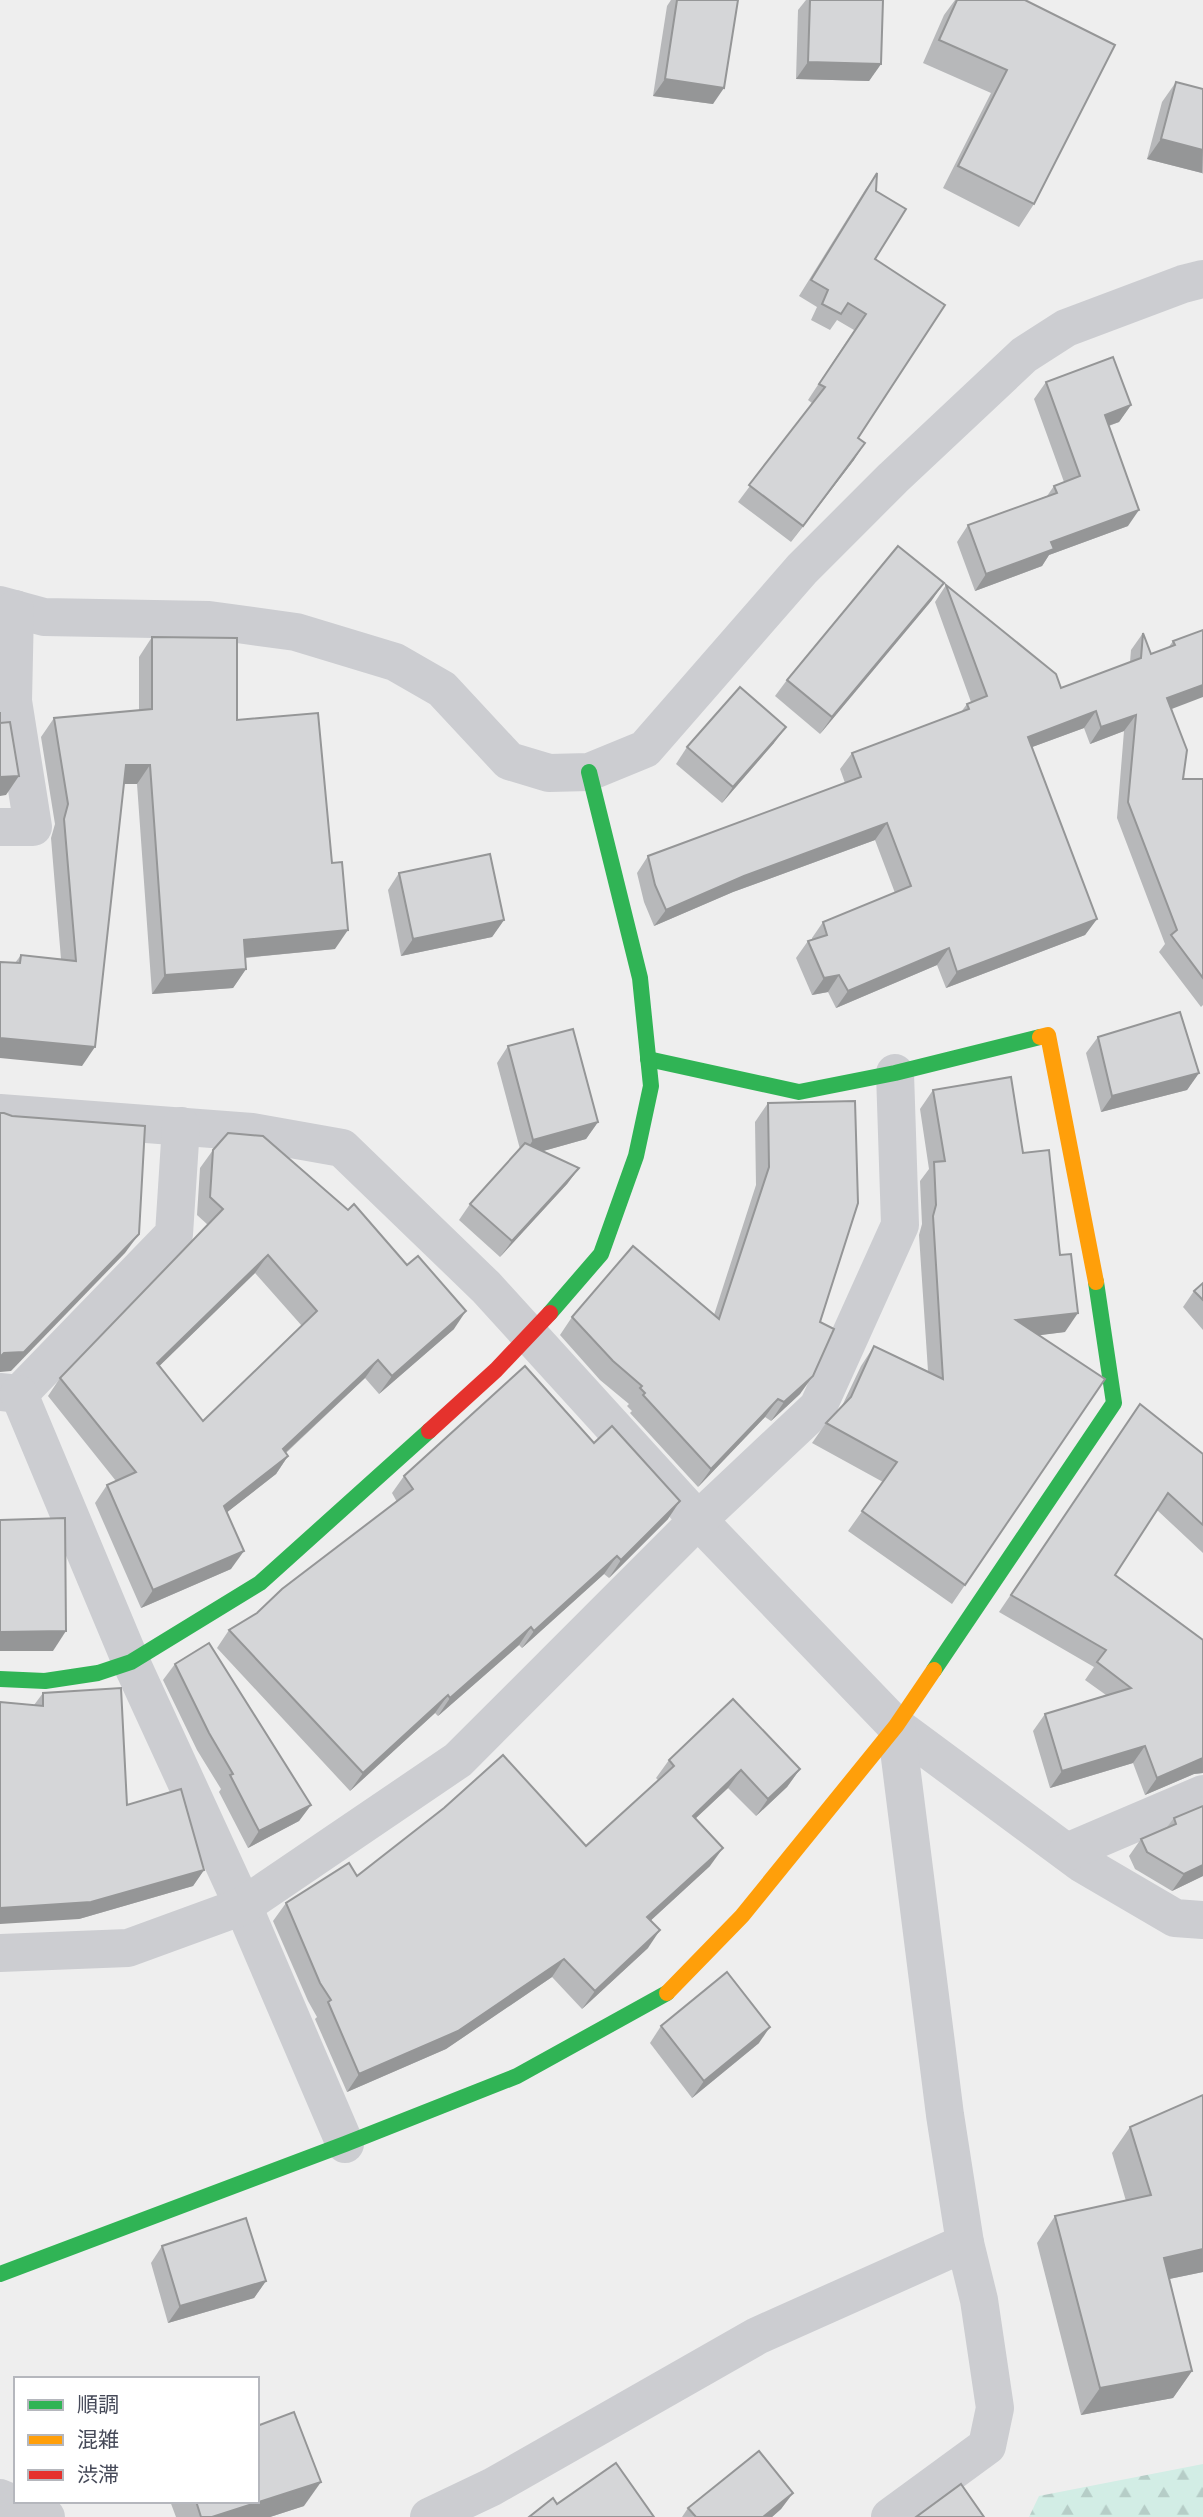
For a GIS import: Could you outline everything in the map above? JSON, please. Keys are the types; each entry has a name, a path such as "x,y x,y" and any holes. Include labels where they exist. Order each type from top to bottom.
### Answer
{"street":[{"path":"0,827 33,827 13,701 8,607 44,617 209,620 296,632 395,662 442,689 509,761 550,773 589,772 645,749 802,569 893,478 1024,355 1066,328 1182,284 1203,279"},
{"path":"0,1679 45,1681 98,1673 131,1662 260,1583 530,1336 601,1254 636,1156 651,1086 640,978 589,772"},
{"path":"0,2274 517,2076 665,1995 742,1916 896,1726 1114,1403 1095,1276 1048,1035 895,1073 799,1092 648,1059"},
{"path":"0,1953 128,1948 243,1906 458,1760 698,1520 818,1407 900,1225 895,1073"},
{"path":"0,1113 252,1132 342,1148 486,1287 698,1520 896,1726 1081,1863 1175,1918 1203,1920"},
{"path":"181,1126 174,1234 10,1393 243,1906 345,2144"},
{"path":"890,2517 987,2446 995,2409 979,2300 965,2242 945,2115 896,1726"},
{"path":"1067,1852 1203,1794"},
{"path":"429,2517 492,2487 757,2336 965,2242"},
{"path":"0,2498 46,2517"}],"green space":[{"path":"1203,2464 1203,2517 1029,2517 1039,2496"}],"building":[{"path":"677,0 738,0 724,88 665,79"},
{"path":"810,0 883,0 881,64 808,62"},
{"path":"957,0 1025,0 1115,45 1034,204 958,166 1007,70 939,40"},
{"path":"1176,82 1203,89 1203,150 1161,139"},
{"path":"877,173 876,191 906,209 875,259 945,305 858,438 865,443 803,526 749,485 825,387 819,384 866,314 848,303 841,314 822,304 828,290 811,280"},
{"path":"1113,357 1131,405 1105,415 1139,510 1051,542 1054,549 986,574 968,525 1057,493 1054,486 1080,476 1046,382"},
{"path":"898,546 944,583 832,717 787,680"},
{"path":"946,585 1056,674 1061,688 1141,658 1143,633 1151,654 1175,645 1173,641 1203,630 1203,685 1167,698 1187,750 1183,779 1203,779 1203,978 1171,935 1177,930 1128,802 1136,715 1101,727 1096,711 1028,737 1097,919 957,972 949,948 848,991 839,975 824,978 808,941 827,935 823,922 911,886 887,823 744,876 666,910 655,885 648,856 861,777 852,753 969,709 967,704 987,696"},
{"path":"152,637 237,638 237,720 318,713 332,863 342,862 348,930 244,940 246,969 165,975 150,765 126,765 95,1047 0,1038 0,962 20,963 21,955 76,961 64,819 68,804 54,718 152,709"},
{"path":"740,687 786,727 733,787 687,747"},
{"path":"10,722 19,776 0,777 0,723"},
{"path":"490,854 504,920 413,939 399,873"},
{"path":"1180,1012 1199,1073 1112,1096 1098,1037"},
{"path":"573,1029 598,1122 533,1140 508,1046"},
{"path":"1011,1077 1023,1153 1049,1150 1060,1255 1071,1254 1078,1313 1016,1320 1105,1379 965,1585 862,1511 897,1462 826,1423 851,1397 874,1346 943,1379 933,1216 936,1205 934,1162 945,1161 933,1090"},
{"path":"855,1101 858,1203 820,1322 834,1329 813,1376 784,1402 778,1399 711,1469 643,1395 645,1393 640,1388 642,1386 613,1361 572,1317 633,1246 719,1319 769,1167 768,1103"},
{"path":"0,1113 145,1126 139,1234 24,1352 4,1353 0,1357"},
{"path":"228,1133 263,1136 348,1210 354,1204 407,1265 418,1256 466,1311 392,1376 378,1360 283,1449 288,1456 224,1506 244,1551 153,1590 107,1485 136,1472 60,1378 223,1209 210,1197 213,1150","holes":["268,1255 317,1311 203,1421 157,1363"]},
{"path":"525,1143 579,1168 512,1241 470,1204"},
{"path":"1203,1283 1203,1300 1194,1291"},
{"path":"525,1366 594,1443 612,1426 680,1501 621,1560 617,1556 534,1631 531,1627 450,1698 448,1695 363,1773 229,1630 257,1613 282,1589 413,1489 404,1476"},
{"path":"1140,1404 1203,1454 1203,1525 1168,1493 1115,1575 1203,1640 1203,1758 1157,1778 1145,1746 1062,1771 1045,1714 1131,1688 1097,1662 1106,1650 1011,1595"},
{"path":"65,1518 66,1631 0,1632 0,1520"},
{"path":"209,1643 311,1805 259,1831 230,1775 233,1774 209,1733 175,1664"},
{"path":"121,1688 127,1805 181,1789 204,1870 91,1902 0,1908 0,1702 43,1706 43,1693"},
{"path":"733,1699 800,1769 768,1799 741,1770 693,1816 723,1848 647,1917 660,1930 595,1991 564,1959 458,2031 359,2074 328,2002 331,2000 320,1983 286,1903 349,1863 357,1876 444,1808 503,1755 586,1846 674,1766 669,1760"},
{"path":"1203,1806 1203,1865 1184,1874 1147,1852 1141,1839 1176,1824 1174,1818"},
{"path":"727,1972 770,2027 704,2081 661,2026"},
{"path":"1203,2095 1203,2249 1164,2258 1192,2371 1100,2388 1055,2216 1151,2195 1130,2127"},
{"path":"246,2218 266,2281 180,2306 162,2246"},
{"path":"294,2412 321,2482 259,2502 259,2425"},
{"path":"759,2451 793,2493 763,2517 696,2517 688,2508"},
{"path":"616,2463 654,2517 529,2517 553,2498 557,2504"},
{"path":"961,2484 984,2517 916,2517"},
{"path":"197,2503 256,2503 212,2517 201,2517"}],"traffic: fast":[{"path":"550,1313 601,1254 636,1156 651,1086 640,978 589,772"},
{"path":"648,1059 799,1092 895,1073 1040,1037"},
{"path":"934,1670 1114,1403 1096,1282"},
{"path":"0,1679 45,1681 98,1673 131,1662 260,1583 429,1431"},
{"path":"0,2274 517,2076 667,1993"}],"traffic: slow":[{"path":"1040,1037 1048,1035 1096,1282"},
{"path":"667,1993 742,1916 896,1726 934,1670"}],"traffic: jam":[{"path":"429,1431 496,1370 550,1313"}]}
